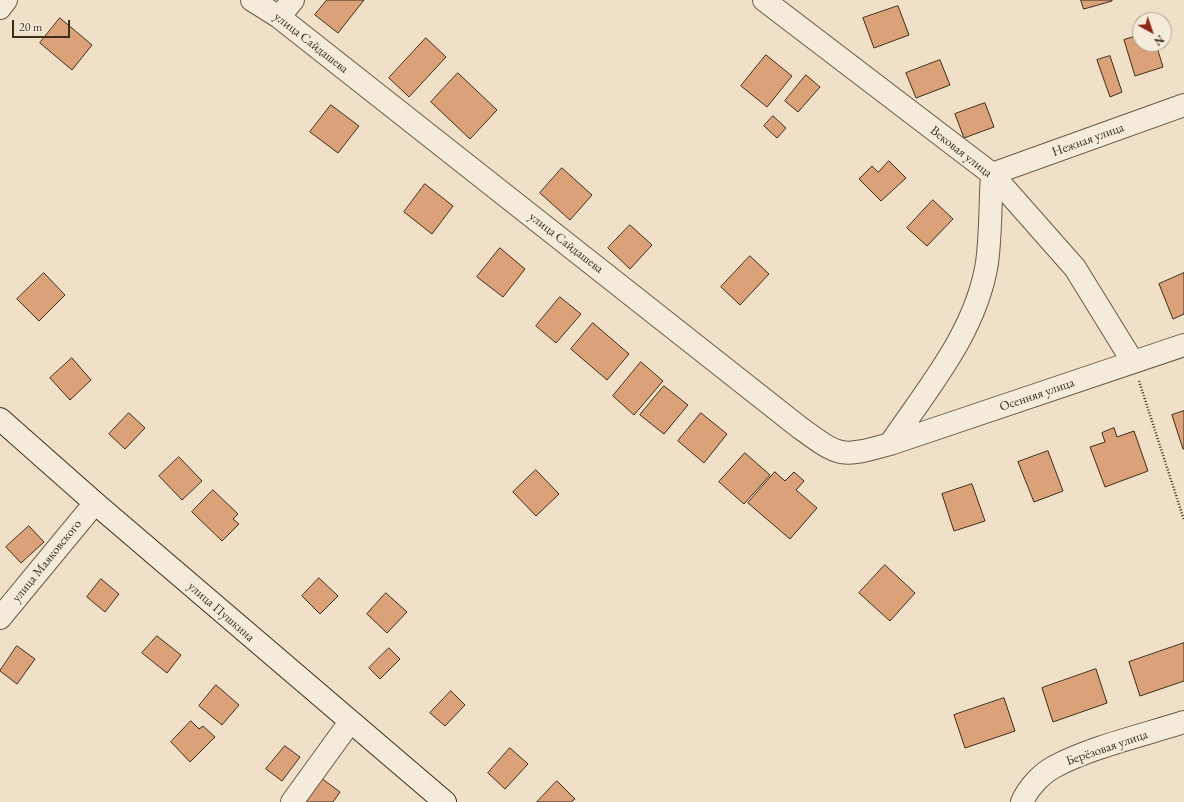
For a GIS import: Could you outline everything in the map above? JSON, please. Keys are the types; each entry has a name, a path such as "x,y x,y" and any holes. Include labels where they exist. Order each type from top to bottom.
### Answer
{"street":[{"path":"0,8 6,0"},
{"name":"улица Сайдашева","path":"252,0 279,17 799,427 831,450 844,454 856,454 890,444"},
{"path":"279,17 293,0"},
{"name":"Вековая улица","path":"768,1 992,174 1075,268 1133,362"},
{"name":"Нежная улица","path":"992,174 1184,105"},
{"path":"890,444 967,328 987,263 992,174"},
{"name":"Осенняя улица","path":"890,444 1184,345"},
{"name":"улица Пушкина","path":"0,419 95,503 444,802"},
{"name":"улица Маяковского","path":"0,618 95,503"},
{"path":"292,802 350,722"},
{"name":"Берёзовая улица","path":"1022,802 1039,778 1054,767 1082,754 1184,722"}],"path":[{"path":"1133,362 1184,520"}],"building":[{"path":"327,0 364,0 338,33 315,15"},
{"path":"1081,0 1112,0 1112,1 1084,9"},
{"path":"898,6 909,35 874,48 863,18"},
{"path":"60,18 92,45 72,70 40,43"},
{"path":"426,38 446,57 409,97 389,78"},
{"path":"1132,38 1132,52 1158,52 1163,67 1135,76 1124,40"},
{"path":"766,55 792,76 767,107 741,86"},
{"path":"1110,56 1122,92 1110,97 1097,60"},
{"path":"940,60 950,85 916,98 906,73"},
{"path":"458,73 497,110 470,139 431,102"},
{"path":"806,75 820,87 798,112 785,101"},
{"path":"985,103 994,127 964,138 955,114"},
{"path":"331,105 359,126 338,153 310,132"},
{"path":"773,116 786,128 777,138 764,126"},
{"path":"889,161 906,178 881,201 859,179 872,166 878,172"},
{"path":"562,168 592,195 570,220 540,193"},
{"path":"425,184 453,206 432,234 404,212"},
{"path":"933,200 953,219 927,246 907,228"},
{"path":"630,225 652,245 630,269 608,248"},
{"path":"500,248 525,269 503,297 477,277"},
{"path":"750,256 769,274 740,305 721,287"},
{"path":"44,273 65,295 39,321 17,299"},
{"path":"1184,273 1184,314 1173,319 1159,284"},
{"path":"560,297 581,314 556,343 536,326"},
{"path":"593,323 629,354 607,380 571,349"},
{"path":"72,358 91,380 70,400 50,378"},
{"path":"641,362 663,381 634,415 613,396"},
{"path":"664,386 688,405 664,434 640,415"},
{"path":"1184,411 1184,449 1183,449 1172,415"},
{"path":"129,413 145,428 125,449 109,434"},
{"path":"701,413 727,434 704,463 678,441"},
{"path":"1114,428 1117,437 1134,431 1148,471 1105,487 1090,447 1105,442 1102,433"},
{"path":"1048,451 1063,491 1034,502 1018,462"},
{"path":"745,453 770,475 744,504 719,482"},
{"path":"179,457 202,481 182,500 159,476"},
{"path":"536,470 559,494 536,516 513,492"},
{"path":"775,472 785,481 794,472 804,481 796,490 817,508 790,539 748,503"},
{"path":"972,484 985,521 954,531 942,494"},
{"path":"213,490 238,514 233,519 239,524 222,541 192,512"},
{"path":"29,526 44,542 21,563 6,547"},
{"path":"885,565 915,593 890,621 859,593"},
{"path":"319,578 338,596 320,614 302,596"},
{"path":"101,579 119,594 105,612 87,597"},
{"path":"386,593 407,612 387,633 367,614"},
{"path":"157,636 181,655 167,673 142,653"},
{"path":"1184,643 1184,681 1140,696 1129,662"},
{"path":"17,646 35,659 17,684 0,671"},
{"path":"389,648 400,659 380,679 369,668"},
{"path":"1096,669 1107,703 1053,722 1042,688"},
{"path":"216,685 239,705 222,725 199,706"},
{"path":"451,691 465,705 445,726 430,713"},
{"path":"1004,698 1015,731 965,748 954,715"},
{"path":"191,721 199,729 203,726 215,737 190,762 171,742"},
{"path":"285,746 300,757 282,781 266,769"},
{"path":"510,748 528,764 505,789 488,773"},
{"path":"321,778 340,792 333,802 305,802"},
{"path":"557,781 575,799 571,802 537,802"}]}
